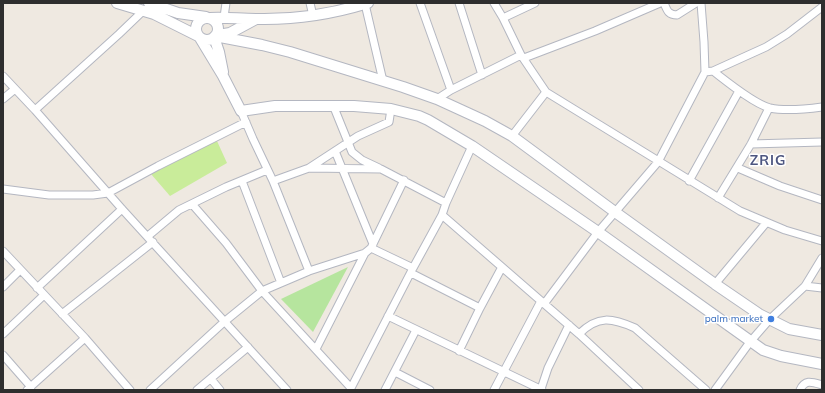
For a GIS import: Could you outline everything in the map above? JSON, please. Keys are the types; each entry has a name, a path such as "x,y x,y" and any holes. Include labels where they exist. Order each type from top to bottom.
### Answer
{"street":[{"path":"117,3 150,5 178,13 213,19 218,28 215,36 223,76"},
{"path":"224,17 226,3"},
{"path":"310,3 312,16"},
{"path":"420,3 451,90"},
{"path":"459,3 482,75"},
{"path":"494,3 522,57 546,92 740,211 766,223 822,241"},
{"path":"503,18 535,3"},
{"path":"437,99 451,90 522,57 595,30 660,3"},
{"path":"664,3 667,11 673,15 676,15 696,3"},
{"path":"494,390 543,302 598,232 658,162 705,72 701,3"},
{"path":"309,271 273,181 241,111 223,76 199,37 196,29 197,23 203,18 224,17 256,19 312,16 367,4 383,81"},
{"path":"150,5 165,18 207,40 215,36 230,33 256,19"},
{"path":"35,110 150,5"},
{"path":"705,72 713,71 766,47 787,34 822,7"},
{"path":"215,36 290,52 437,99 478,118 512,136 615,212 759,314 789,328 822,335"},
{"path":"713,71 739,91 769,108 789,109 822,107"},
{"path":"3,76 286,390"},
{"path":"3,99 15,89"},
{"path":"689,181 739,91"},
{"path":"512,136 546,92"},
{"path":"241,111 275,106 333,105 365,106 391,109 419,116 472,146 598,232 750,342 763,350 780,356 822,364"},
{"path":"333,105 352,152 356,156 446,203"},
{"path":"718,198 738,168 769,108"},
{"path":"273,181 309,168 358,136 389,122 391,109"},
{"path":"3,188 49,195 93,195 108,193 246,122"},
{"path":"751,144 822,142"},
{"path":"192,204 226,243 262,291 316,349 350,389 442,215 472,146"},
{"path":"335,151 372,246 480,308"},
{"path":"309,168 381,169"},
{"path":"738,168 773,183 822,200"},
{"path":"148,236 179,210 267,170"},
{"path":"316,349 365,253 372,246 404,180"},
{"path":"242,181 281,283"},
{"path":"37,288 122,209"},
{"path":"442,215 569,325 639,390"},
{"path":"715,284 766,223"},
{"path":"62,314 153,242"},
{"path":"3,251 85,338 130,390"},
{"path":"150,390 224,322 262,291 309,271 365,253"},
{"path":"715,390 750,342 770,319 805,286 822,258"},
{"path":"459,351 502,267"},
{"path":"3,287 20,270"},
{"path":"805,286 822,288"},
{"path":"3,334 44,295"},
{"path":"388,316 541,390 548,368 569,325"},
{"path":"579,334 588,325 600,320 622,322 635,328 706,390"},
{"path":"385,390 416,330"},
{"path":"4,359 29,388 85,338"},
{"path":"197,390 248,347"},
{"path":"394,372 430,390"},
{"path":"211,379 220,390"},
{"path":"800,390 803,384 807,382 812,381 822,385"}],"green space":[{"path":"217,141 227,163 170,196 151,174 158,168"},
{"path":"348,267 313,332 281,299"}],"place":[{"name":"palm market","path":"771,319"}],"district":[{"name":"ZRIG","path":"768,161"}]}
